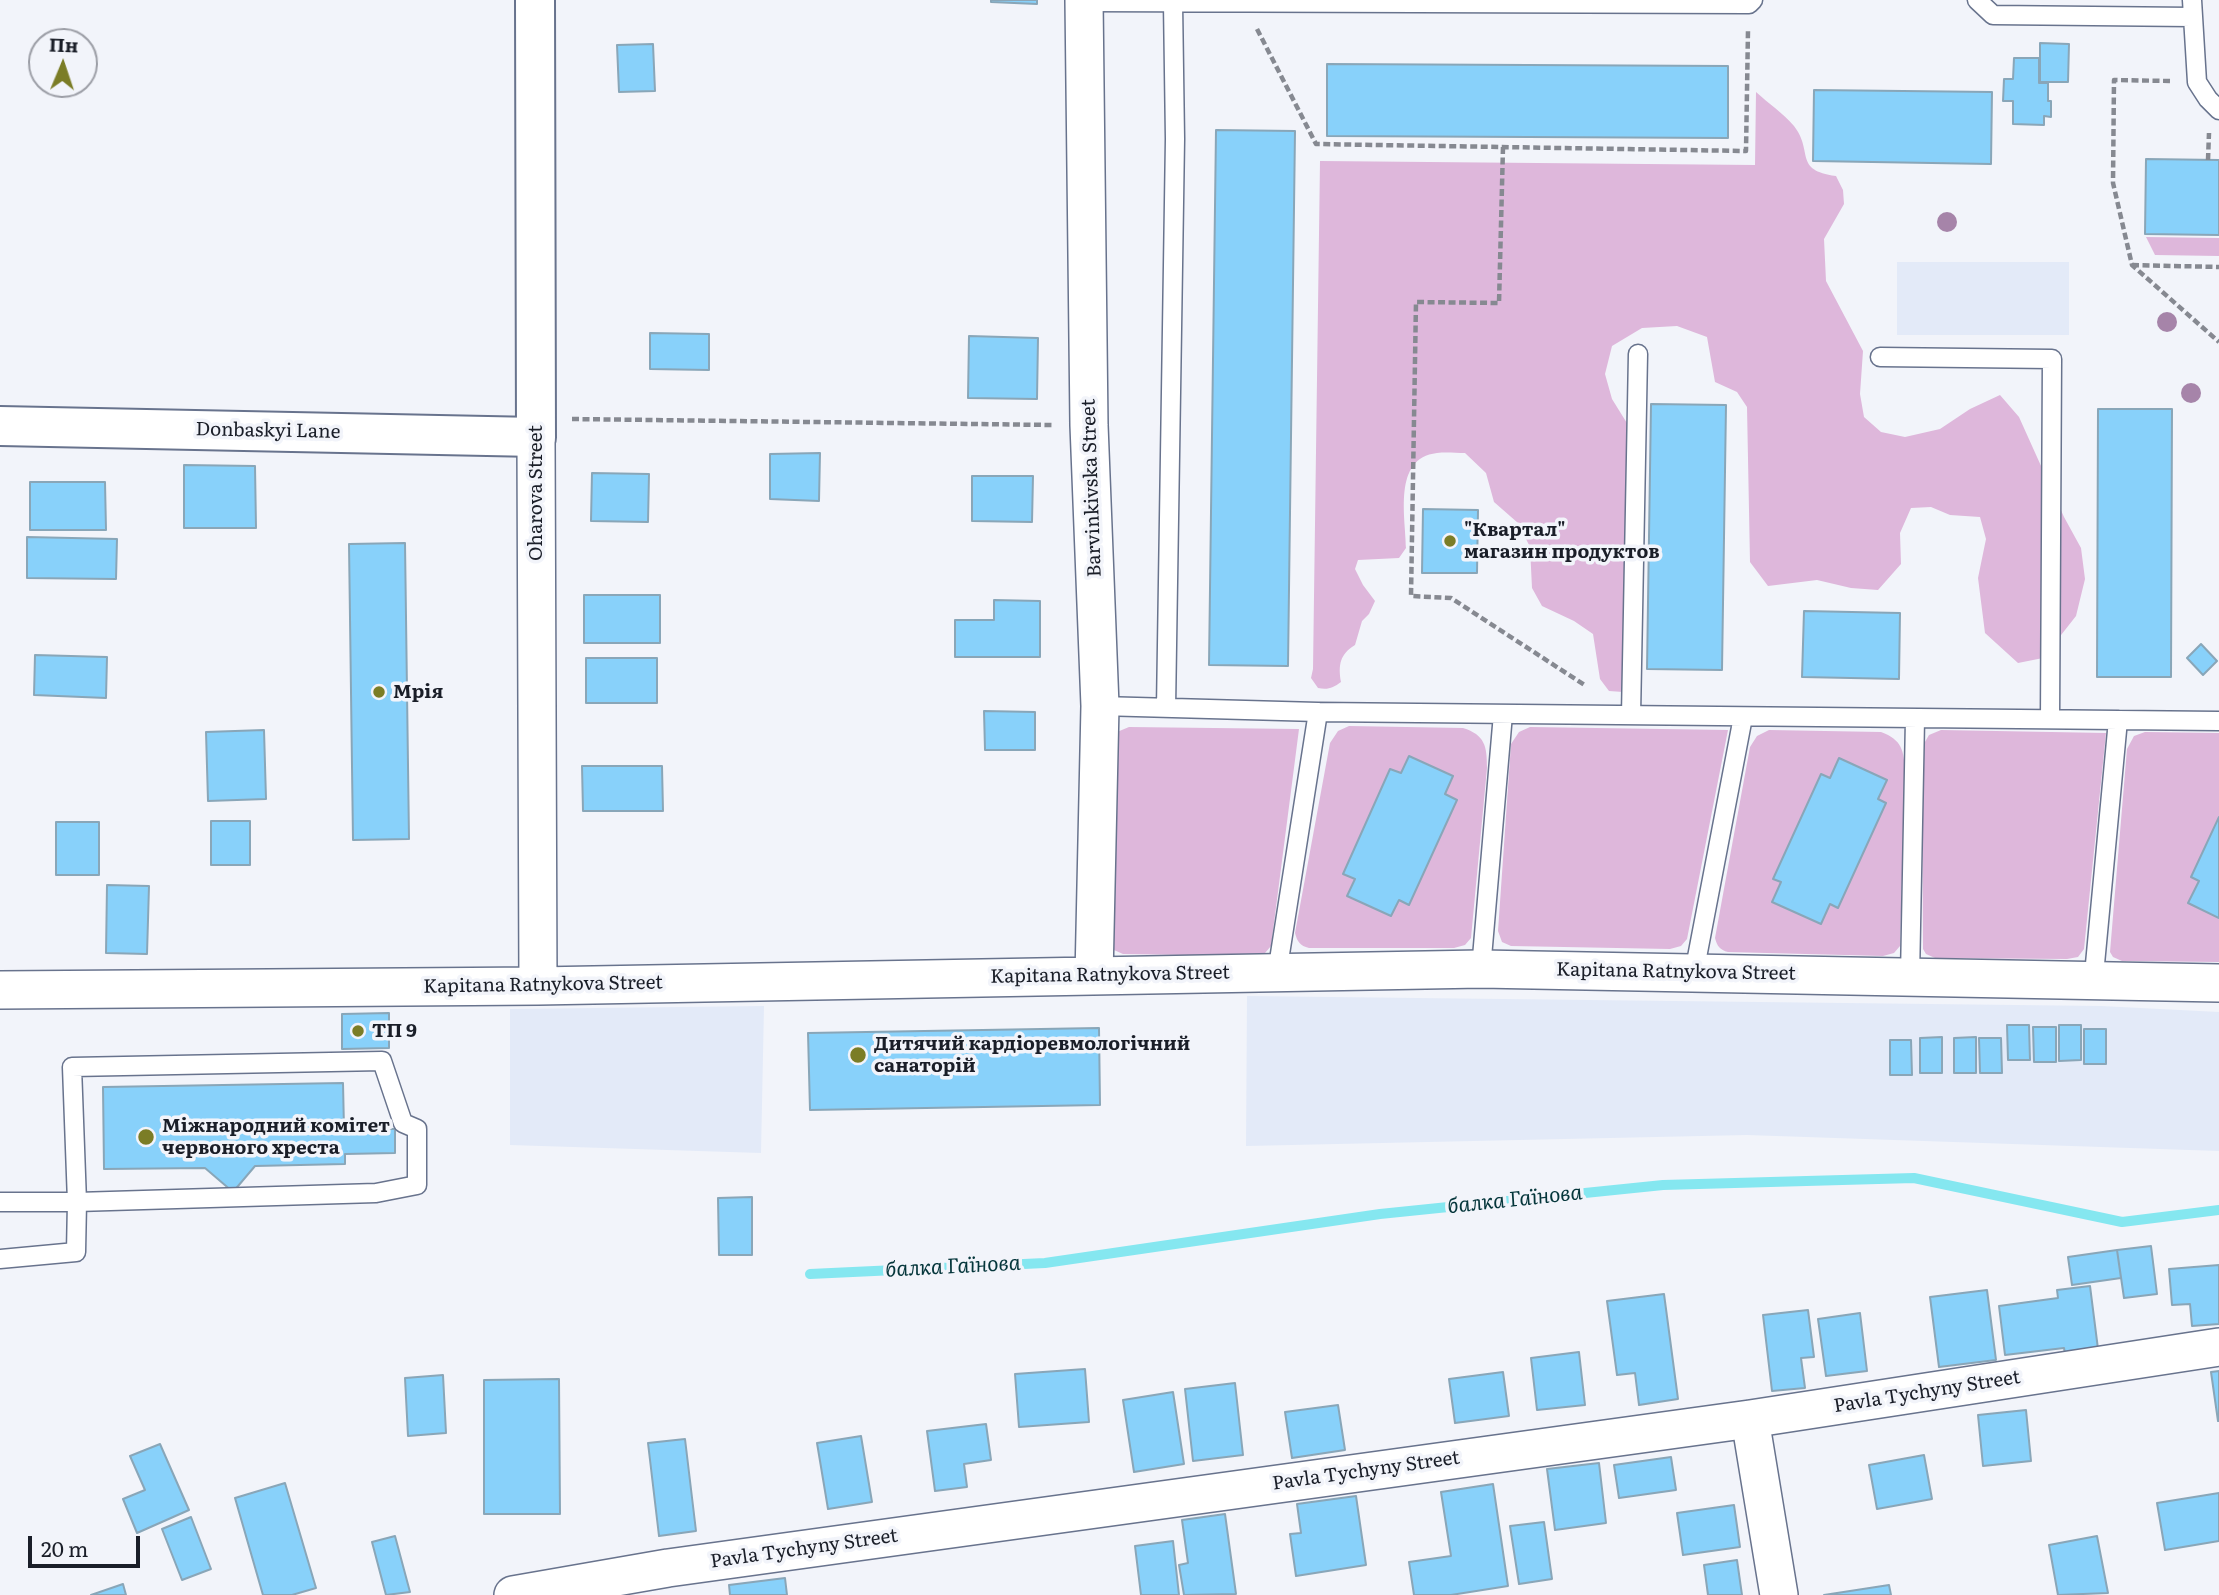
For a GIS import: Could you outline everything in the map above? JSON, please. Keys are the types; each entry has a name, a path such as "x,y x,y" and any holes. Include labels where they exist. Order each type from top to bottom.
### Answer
{"street":[{"name":"Oharova Street","path":"535,0 538,986"},
{"name":"Barvinkivska Street","path":"1084,1 1089,425 1100,706 1094,976"},
{"name":"Donbaskyi Lane","path":"0,426 536,427"},
{"name":"Kapitana Ratnykova Street","path":"0,990 538,986 1278,973 1309,970 1481,969 2219,983"},
{"name":"Pavla Tychyny Street","path":"513,1595 670,1581 2219,1347"},
{"path":"1750,1419 1779,1595"}],"lane":[{"path":"1977,0 1993,15 2192,9 2197,82 2219,110"},
{"path":"1084,1 1244,4 1404,1 1751,2"},
{"path":"1166,708 1175,139 1173,3"},
{"path":"1631,715 1638,354"},
{"path":"1880,357 2052,359 2050,719"},
{"path":"1100,706 1318,712 2219,721"},
{"path":"1278,973 1318,712"},
{"path":"1481,969 1503,714"},
{"path":"1694,973 1743,717"},
{"path":"1910,977 1915,719"},
{"path":"2091,981 2095,964 2118,720"},
{"path":"0,1202 77,1202 376,1192 417,1185 417,1129 403,1123 382,1061 72,1067 77,1202 76,1252 0,1259"}],"path":[{"path":"1244,4 1316,144 1746,151 1751,2"},
{"path":"2197,82 2114,80 2113,183 2132,265 2219,342"},
{"path":"1503,147 1499,303 1416,302 1411,596 1451,598 1631,715"},
{"path":"2132,265 2219,267"},
{"path":"536,427 1089,425"}],"shaded area":[{"path":"1756,92 1794,126 1800,135 1809,164 1823,173 1836,176 1843,190 1844,204 1824,239 1826,281 1863,351 1860,394 1864,417 1881,432 1905,437 1940,429 1970,409 2000,395 2019,417 2064,517 2081,548 2085,579 2076,616 2043,658 2018,663 1985,633 1978,578 1986,539 1980,517 1950,515 1931,507 1911,508 1900,533 1901,564 1878,590 1851,588 1817,580 1768,586 1750,562 1747,407 1737,392 1715,382 1707,337 1677,326 1642,328 1612,346 1605,374 1612,399 1630,428 1623,692 1609,691 1600,679 1593,634 1574,621 1542,606 1532,588 1530,547 1518,523 1494,502 1486,473 1465,453 1437,453 1423,457 1413,466 1407,477 1405,491 1406,548 1399,558 1358,560 1355,569 1375,601 1362,621 1355,645 1341,660 1341,682 1330,688 1318,688 1311,678 1320,161 1755,165"},
{"path":"2146,237 2219,238 2219,256 2155,255"},
{"path":"1897,262 2069,262 2069,335 1897,335"},
{"path":"1349,726 1463,728 1476,734 1483,742 1487,768 1471,938 1465,945 1454,948 1309,948 1298,941 1295,933 1330,743 1338,731"},
{"path":"1129,727 1299,729 1271,946 1265,953 1255,956 1123,954 1114,950 1111,945 1117,732"},
{"path":"1530,727 1728,730 1687,939 1681,946 1670,949 1511,946 1502,942 1498,931 1511,744 1519,732"},
{"path":"1769,730 1881,732 1898,742 1904,758 1905,772 1900,946 1894,953 1883,956 1728,952 1718,945 1715,938 1750,747 1757,736"},
{"path":"1941,730 2106,733 2084,949 2078,957 1935,958 1926,954 1923,949 1922,747 1929,735"},
{"path":"2145,732 2219,733 2219,962 2122,961 2113,957 2110,952 2127,749 2134,736"},
{"path":"1247,996 2101,1006 2219,1012 2219,1151 1747,1135 1246,1146"},
{"path":"764,1006 761,1153 510,1145 510,1009"}],"building":[{"path":"1037,0 1037,4 991,2"},
{"path":"2040,43 2069,44 2068,82 2040,82"},
{"path":"653,44 655,91 619,92 617,45"},
{"path":"2014,58 2039,58 2039,83 2048,83 2048,101 2051,101 2051,117 2044,116 2044,125 2013,124 2013,101 2003,101 2004,79 2013,79"},
{"path":"1327,64 1728,66 1728,138 1327,136"},
{"path":"1814,90 1992,92 1991,164 1813,161"},
{"path":"1216,130 1295,131 1288,666 1209,665"},
{"path":"2146,159 2219,160 2219,235 2145,234"},
{"path":"650,333 709,334 709,370 650,369"},
{"path":"969,336 1038,338 1037,399 968,398"},
{"path":"1651,404 1726,405 1722,670 1647,669"},
{"path":"2098,409 2172,409 2171,677 2097,677"},
{"path":"820,453 819,501 770,499 770,454"},
{"path":"184,465 255,466 256,528 184,528"},
{"path":"592,473 649,474 648,522 591,521"},
{"path":"972,476 1033,476 1032,522 972,521"},
{"path":"30,482 105,482 106,530 30,530"},
{"name":"\"Квартал\" магазин продуктов","path":"1423,509 1478,510 1477,573 1422,573"},
{"path":"27,537 117,539 116,579 27,578"},
{"name":"Мрія","path":"405,543 409,839 353,840 349,544"},
{"path":"584,595 660,595 660,643 584,643"},
{"path":"994,600 1040,601 1040,657 955,657 955,620 994,620"},
{"path":"1804,611 1900,613 1899,679 1802,677"},
{"path":"2201,644 2217,661 2203,675 2187,658"},
{"path":"35,655 107,657 106,698 34,695"},
{"path":"586,658 657,658 657,703 586,703"},
{"path":"984,711 1035,712 1035,750 985,750"},
{"path":"264,730 266,799 208,801 206,732"},
{"path":"1409,756 1453,776 1445,794 1457,800 1409,905 1399,900 1391,916 1347,896 1355,879 1343,874 1390,769 1401,773"},
{"path":"1839,758 1887,780 1878,799 1886,803 1838,908 1830,904 1821,924 1772,902 1781,882 1773,879 1821,774 1830,778"},
{"path":"582,766 662,766 663,811 583,811"},
{"path":"2219,817 2219,918 2188,903 2199,881 2191,877"},
{"path":"211,821 250,821 250,865 211,865"},
{"path":"56,822 99,822 99,875 56,875"},
{"path":"107,885 149,886 147,954 106,953"},
{"path":"389,1013 389,1048 342,1049 342,1014"},
{"path":"2007,1025 2029,1025 2030,1060 2008,1060"},
{"path":"2059,1025 2081,1025 2081,1060 2059,1061"},
{"path":"2033,1027 2056,1027 2056,1062 2034,1062"},
{"path":"1099,1028 1100,1105 810,1110 808,1033"},
{"path":"2084,1029 2106,1029 2106,1064 2084,1064"},
{"path":"1942,1037 1942,1073 1920,1073 1920,1038"},
{"path":"1976,1037 1976,1073 1954,1073 1954,1038"},
{"path":"1979,1038 2001,1038 2002,1073 1980,1073"},
{"path":"1890,1040 1911,1040 1912,1075 1890,1075"},
{"path":"343,1083 344,1129 395,1129 395,1153 345,1154 345,1164 255,1166 233,1192 205,1168 104,1169 103,1087"},
{"path":"752,1197 752,1255 719,1255 718,1198"},
{"path":"2151,1246 2157,1294 2124,1298 2117,1250"},
{"path":"2117,1250 2121,1278 2072,1285 2068,1257"},
{"path":"2219,1265 2219,1324 2192,1326 2190,1304 2172,1305 2169,1269"},
{"path":"2090,1286 2098,1349 2065,1354 2064,1348 2005,1355 1999,1306 2058,1298 2057,1290"},
{"path":"1987,1290 1996,1360 1939,1367 1930,1297"},
{"path":"1664,1294 1678,1399 1639,1405 1635,1373 1617,1375 1607,1301"},
{"path":"1808,1310 1814,1357 1801,1358 1805,1388 1772,1391 1763,1315"},
{"path":"1860,1313 1867,1371 1826,1376 1818,1319"},
{"path":"1579,1352 1585,1405 1537,1410 1531,1358"},
{"path":"1085,1369 1089,1422 1019,1427 1015,1374"},
{"path":"2219,1371 2219,1421 2218,1421 2211,1372"},
{"path":"1503,1372 1509,1416 1455,1423 1449,1379"},
{"path":"443,1375 446,1433 408,1436 405,1378"},
{"path":"559,1379 560,1514 484,1514 484,1380"},
{"path":"1235,1383 1243,1455 1193,1461 1185,1389"},
{"path":"1173,1392 1184,1464 1134,1472 1123,1400"},
{"path":"1338,1405 1345,1450 1292,1458 1285,1412"},
{"path":"2026,1410 2031,1461 1983,1466 1978,1415"},
{"path":"986,1424 991,1460 964,1464 967,1487 935,1491 927,1431"},
{"path":"861,1436 872,1502 828,1509 817,1443"},
{"path":"685,1439 696,1531 659,1536 648,1443"},
{"path":"160,1444 189,1510 137,1533 123,1499 145,1490 130,1456"},
{"path":"1924,1455 1932,1499 1877,1509 1869,1465"},
{"path":"1671,1457 1676,1490 1619,1498 1614,1465"},
{"path":"1599,1463 1606,1523 1555,1530 1547,1469"},
{"path":"285,1483 316,1588 292,1595 263,1595 235,1498"},
{"path":"1493,1484 1508,1586 1451,1595 1414,1595 1409,1562 1451,1556 1441,1492"},
{"path":"2219,1493 2219,1541 2165,1550 2157,1503"},
{"path":"1356,1496 1366,1565 1296,1576 1290,1534 1301,1533 1297,1504"},
{"path":"1734,1505 1740,1547 1683,1555 1677,1513"},
{"path":"1225,1514 1236,1594 1184,1595 1179,1565 1188,1563 1182,1520"},
{"path":"191,1517 211,1569 182,1580 162,1529"},
{"path":"1544,1522 1552,1579 1519,1584 1510,1526"},
{"path":"395,1536 410,1592 386,1595 372,1542"},
{"path":"2097,1536 2108,1593 2058,1595 2049,1545"},
{"path":"1173,1541 1179,1595 1141,1595 1135,1546"},
{"path":"1737,1560 1742,1595 1708,1595 1704,1565"},
{"path":"785,1578 787,1595 730,1595 729,1585"},
{"path":"123,1584 126,1595 91,1595"},
{"path":"1889,1585 1891,1595 1824,1595"}],"waterway":[{"name":"балка Гаїнова","path":"810,1274 1045,1263 1380,1214 1663,1185 1914,1178 2122,1222 2219,1210"}],"place":[{"name":"\"Квартал\" магазин продуктов","path":"1450,541"},
{"name":"Мрія","path":"379,692"},
{"name":"ТП 9","path":"358,1031"},
{"name":"Дитячий кардіоревмологічний санаторій","path":"858,1055"},
{"name":"Міжнародний комітет червоного хреста","path":"146,1137"}]}
